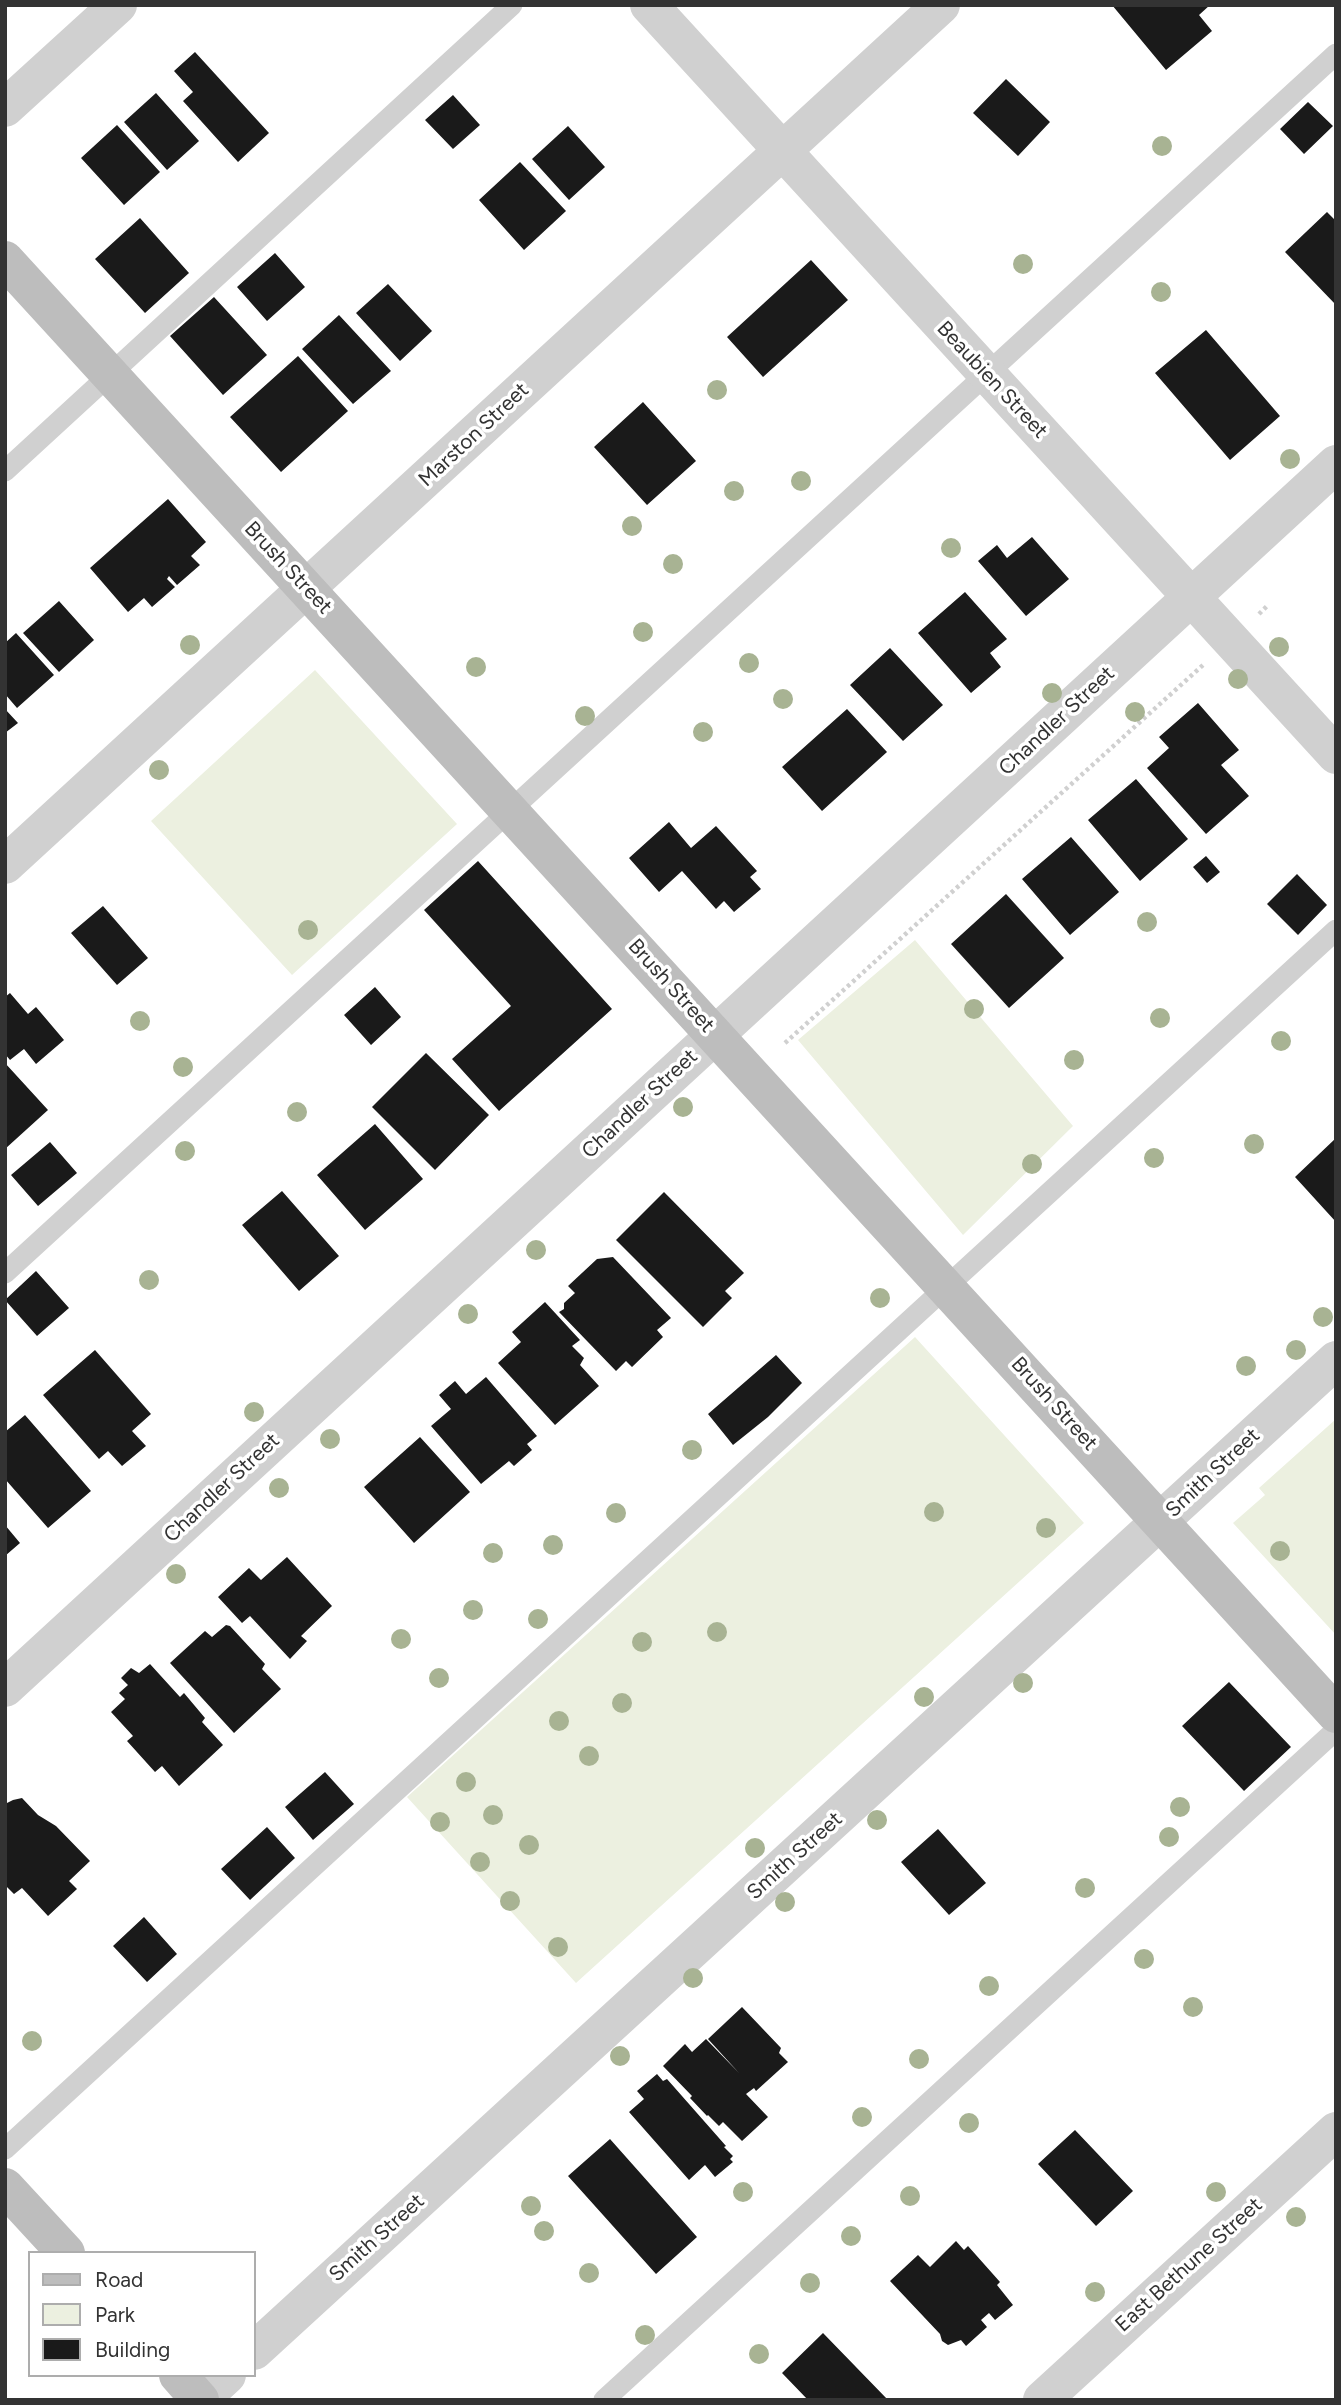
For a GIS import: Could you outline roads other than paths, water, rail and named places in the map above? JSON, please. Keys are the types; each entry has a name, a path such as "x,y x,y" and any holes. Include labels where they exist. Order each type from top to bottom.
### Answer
{"street":[{"path":"5,108 118,5"},
{"name":"Beaubien Street","path":"649,5 1336,755"},
{"name":"Marston Street","path":"5,864 942,5"},
{"name":"Brush Street","path":"5,260 1336,1714"},
{"name":"Chandler Street","path":"5,1688 1336,464"},
{"name":"Smith Street","path":"256,2349 1336,1360"},
{"name":"East Bethune Street","path":"1042,2400 1336,2131"},
{"path":"5,2187 64,2251"},
{"path":"180,2377 200,2400 225,2377"}],"lane":[{"path":"5,471 512,5"},
{"path":"5,1273 1336,54"},
{"path":"5,2149 1336,930"},
{"path":"604,2400 1336,1730"}]}
